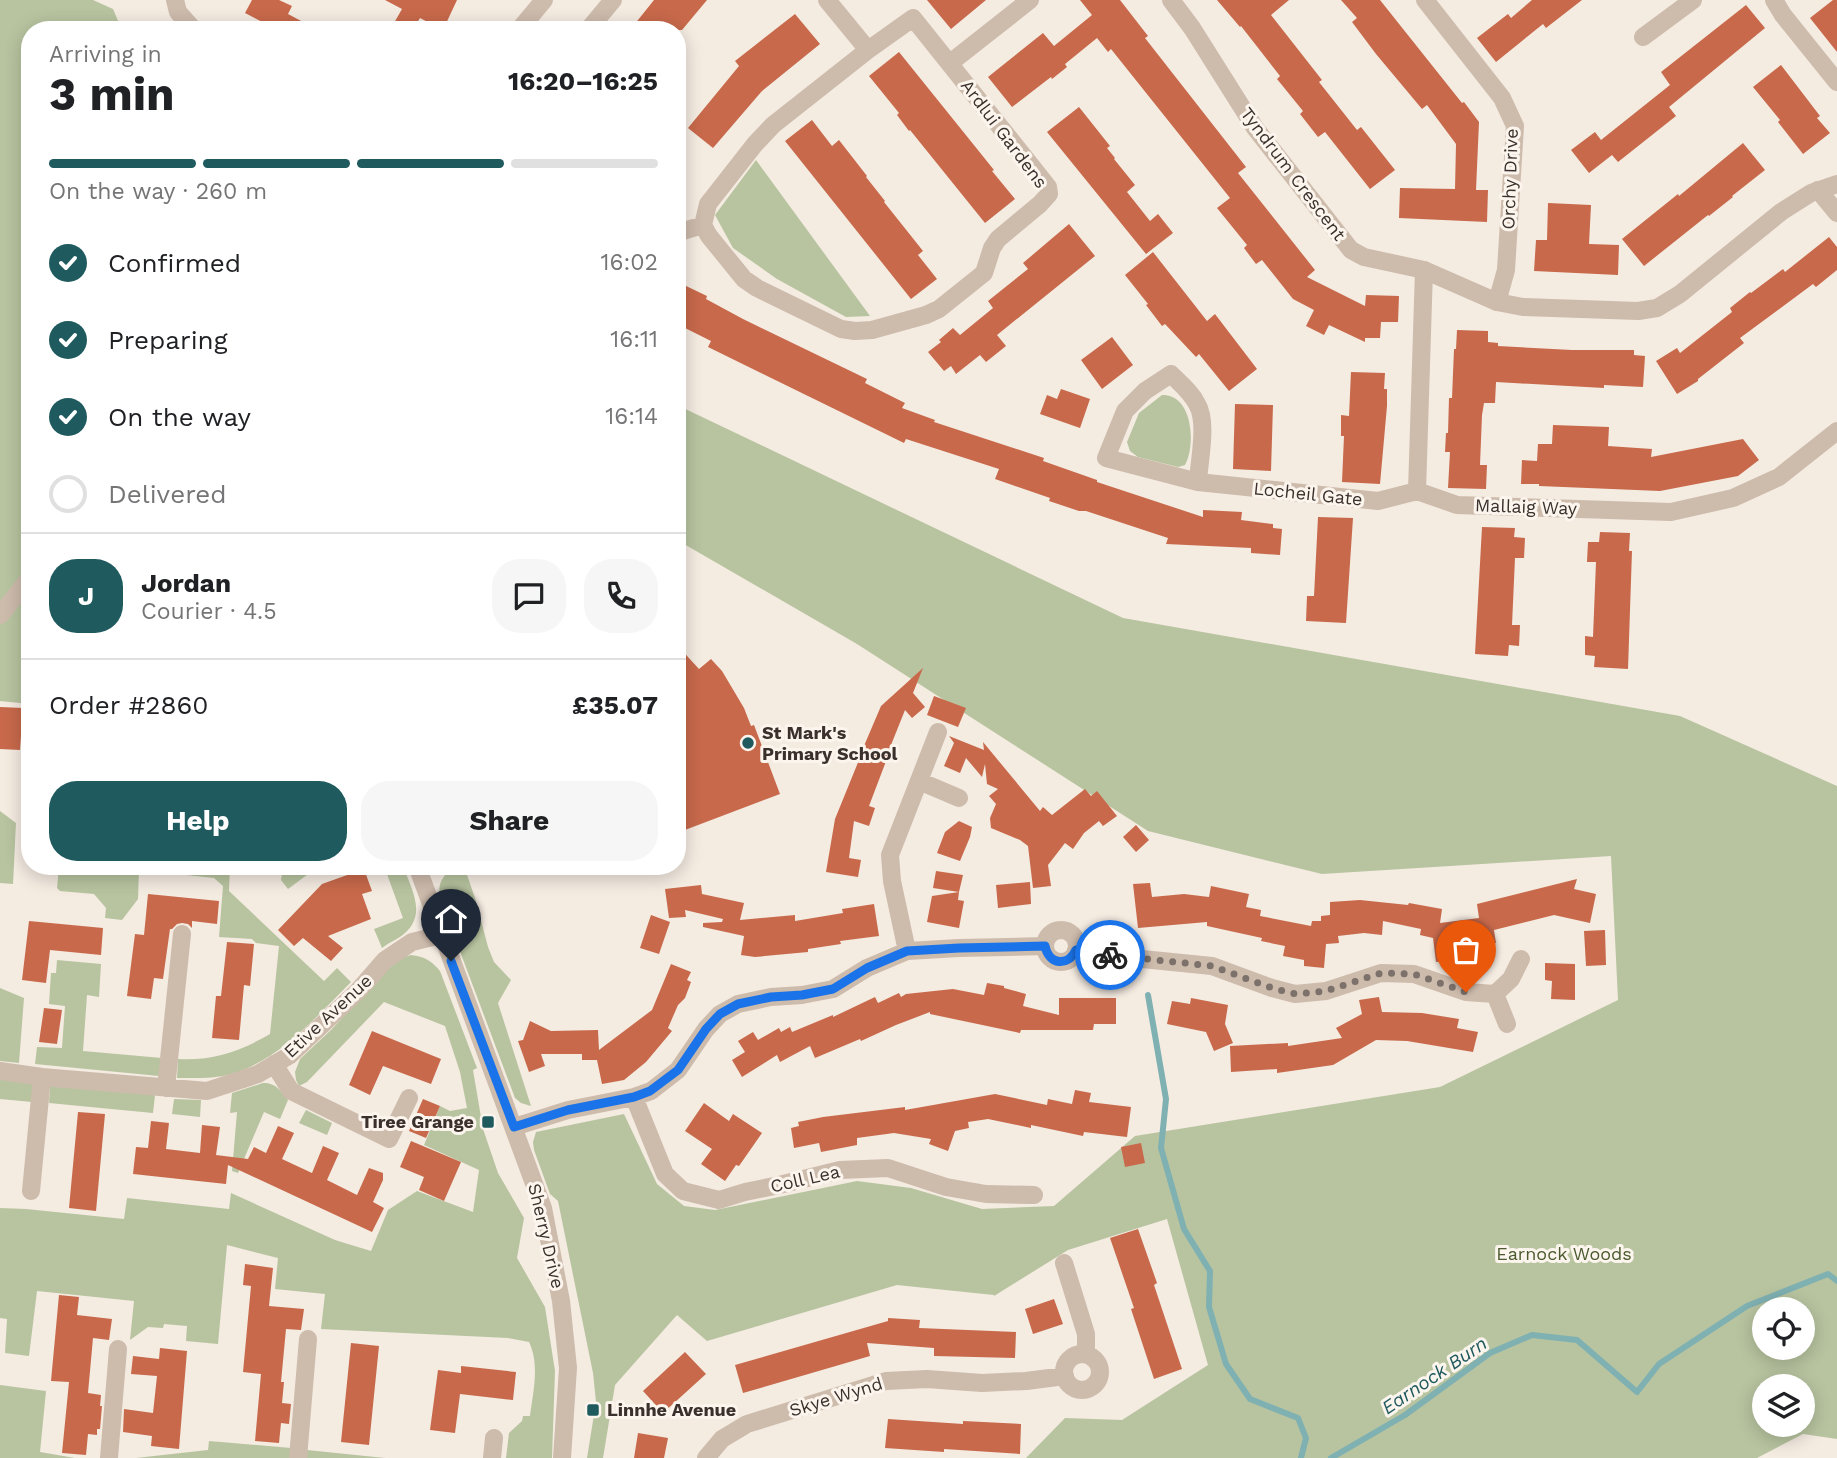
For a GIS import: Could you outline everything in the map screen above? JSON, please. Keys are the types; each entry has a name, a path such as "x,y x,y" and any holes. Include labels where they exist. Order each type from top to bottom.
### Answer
{"street":[{"path":"175,0 178,12 186,21"},
{"path":"526,21 544,0"},
{"path":"594,21 612,0"},
{"path":"827,0 868,50"},
{"name":"Ardlui Gardens","path":"950,63 1030,0"},
{"name":"Tyndrum Crescent","path":"1171,0 1192,28 1255,128 1351,250 1364,257 1424,270 1497,302 1523,307 1620,311 1657,308 1680,294 1781,212 1811,193 1837,184"},
{"name":"Orchy Drive","path":"1425,0 1502,98 1515,126 1506,270 1497,302"},
{"path":"1643,37 1693,0"},
{"path":"1774,0 1837,82"},
{"name":"Ardlui Gardens","path":"913,18 1048,187 1049,194 998,239 992,248 984,274 939,309 872,330 855,331 841,329 744,279 703,225 708,204 755,144 773,125 868,50 913,18"},
{"path":"1818,190 1837,213"},
{"path":"686,230 703,225"},
{"path":"1417,491 1424,270"},
{"name":"Locheil Gate","path":"1198,482 1203,422 1199,406 1171,374 1146,391 1125,411 1106,458 1198,482 1378,501 1417,491"},
{"name":"Mallaig Way","path":"1417,491 1457,505 1671,512 1733,498 1779,477 1837,431"},
{"path":"0,615 21,589"},
{"path":"907,951 892,881 890,855 938,732"},
{"path":"919,781 959,798"},
{"name":"Sherry Drive","path":"419,875 543,1208 561,1301 568,1368 562,1458"},
{"path":"166,1088 182,934"},
{"name":"Etive Avenue","path":"0,1072 207,1091 258,1074 290,1055 358,991 385,960 412,942 441,935"},
{"path":"514,1127 568,1110 634,1097 650,1091 678,1070 720,1014 738,1004 833,989 867,968 907,951 1045,946 1047,954 1055,961 1063,962 1071,958 1076,950 1212,966 1296,994 1326,991 1381,973 1414,974 1466,992 1494,994 1511,979 1521,959"},
{"path":"1494,994 1507,1024"},
{"path":"274,1064 290,1091 389,1139 409,1097"},
{"path":"31,1191 42,1077"},
{"name":"Coll Lea","path":"634,1097 665,1174 683,1191 719,1200 840,1170 888,1168 946,1186 986,1194 1034,1195"},
{"name":"Skye Wynd","path":"706,1458 722,1439 747,1424 886,1381 927,1379 982,1383 1065,1376 1068,1383 1079,1390 1086,1389 1097,1382 1099,1364 1086,1354 1086,1334 1064,1263"},
{"path":"298,1458 308,1339"},
{"path":"110,1458 118,1349"},
{"path":"1065,1376 1064,1370 1069,1359 1086,1354"},
{"path":"492,1458 494,1438"}],"green space":[{"path":"0,0 93,0 113,9 118,21 21,21 21,703 0,701"},
{"path":"756,160 870,316 846,317 777,279 733,248 715,215"},
{"path":"1162,395 1172,397 1180,403 1189,422 1191,434 1188,456 1185,465 1178,467 1138,457 1130,451 1127,442 1139,413"},
{"name":"Earnock Woods","path":"686,409 1123,618 1680,716 1837,786 1837,1439 1815,1436 1815,1374 1752,1374 1752,1437 1797,1437 1757,1458 1026,1458 1065,1418 1122,1420 1208,1365 1167,1219 1068,1250 994,1296 897,1285 707,1341 677,1315 615,1385 603,1458 587,1458 596,1402 593,1373 558,1201 550,1194 534,1150 536,1132 624,1114 657,1184 684,1206 715,1210 857,1181 911,1188 982,1209 1054,1206 1135,1136 1440,1087 1618,1000 1611,856 1322,874 1148,831 857,644 686,545"},
{"path":"0,811 16,823 13,884 0,883"},
{"path":"58,875 139,875 138,899 122,920 105,918 106,908 94,894 60,891 57,888"},
{"path":"186,875 230,875 229,891 324,981 337,968 351,982 297,1036 266,1058 225,1076 177,1078 178,1059 226,1054 270,1034 279,946 256,943 252,939 219,937 223,886 214,878"},
{"path":"282,875 307,875 288,889 281,880"},
{"path":"387,875 406,875 416,909 412,926 382,948 374,929 403,918"},
{"path":"446,875 467,875 494,962 511,980 498,1003 531,1106 515,1098 440,898 443,878"},
{"path":"411,955 427,960 440,971 477,1068 473,1070 483,1129 498,1173 524,1218 517,1258 545,1307 555,1371 552,1458 506,1458 509,1433 522,1421 523,1416 530,1416 535,1369 529,1342 508,1338 321,1329 325,1294 275,1289 278,1258 227,1245 218,1344 186,1341 187,1326 164,1324 163,1328 148,1327 130,1340 134,1301 37,1291 29,1356 5,1353 7,1319 0,1318 0,1208 124,1219 127,1198 229,1209 231,1193 335,1240 371,1251 388,1210 417,1191 473,1212 479,1170 424,1145 440,1106 450,1111 467,1108 460,1072 445,1026 384,1002 307,1082 299,1086 296,1080 295,1072 300,1059 332,1029 391,965 400,958"},
{"path":"57,960 101,964 99,997 87,995 83,1051 162,1058 159,1076 35,1064 37,1047 62,1048 65,1006 49,1004 51,973 56,973"},
{"path":"0,988 24,998 19,1063 0,1061"},
{"path":"0,1079 35,1083 32,1102 0,1099"},
{"path":"263,1083 275,1086 288,1100 280,1119 264,1112 238,1173 232,1171 237,1112 230,1113 232,1093"},
{"path":"50,1086 155,1095 153,1113 49,1103"},
{"path":"174,1099 201,1100 200,1117 172,1114"},
{"path":"306,1110 332,1123 327,1135 299,1123"},
{"path":"0,1385 46,1391 40,1452 75,1458 0,1458"},
{"path":"209,1441 291,1448 290,1458 136,1458 208,1450"},
{"path":"307,1450 385,1458 306,1458"}],"building":[{"path":"252,0 279,0 292,6 288,14 301,21 261,21 245,13"},
{"path":"385,0 457,0 447,21 426,21 420,18 418,21 395,21 402,9"},
{"path":"654,0 707,0 686,25 686,21 637,21"},
{"path":"927,0 986,0 951,29"},
{"path":"1080,0 1120,0 1148,36 1145,38 1246,167 1238,173 1315,270 1307,277 1365,306 1366,295 1399,296 1398,322 1381,322 1380,338 1365,338 1365,342 1329,325 1324,335 1306,326 1314,310 1293,299 1262,260 1256,264 1244,248 1247,245 1217,208 1230,198 1111,49 1108,52 1097,38 1065,64 1067,67 1012,107 988,77 1043,33 1054,46 1092,15"},
{"path":"1217,0 1289,0 1271,15 1357,130 1361,127 1395,170 1370,189 1325,132 1318,137 1300,114 1303,111 1277,79 1280,76"},
{"path":"1341,0 1380,0 1479,122 1476,190 1488,190 1487,222 1399,218 1400,188 1455,189 1456,144 1427,105 1422,109 1376,54 1352,22 1357,18"},
{"path":"1532,0 1582,0 1546,28 1543,24 1496,62 1477,38 1508,14 1511,18"},
{"path":"1833,0 1837,0 1837,52 1810,18"},
{"path":"1746,5 1765,28 1669,107 1676,116 1618,162 1612,155 1589,173 1571,150 1595,132 1601,140 1670,85 1661,72"},
{"path":"795,14 820,44 762,91 713,148 688,128 739,66 735,61"},
{"path":"899,52 1015,199 985,223 909,131 897,115 899,113 869,76"},
{"path":"1781,65 1830,133 1803,154 1753,87"},
{"path":"1079,107 1110,146 1107,148 1114,159 1135,185 1127,192 1150,221 1158,214 1173,233 1146,254 1047,132"},
{"path":"812,120 832,146 839,140 923,251 918,255 937,279 911,299 785,141"},
{"path":"1743,143 1765,170 1644,266 1622,239"},
{"path":"1548,203 1591,205 1589,244 1619,245 1618,275 1534,271 1536,240 1547,240"},
{"path":"1069,224 1095,256 997,335 1006,346 986,362 980,355 956,374 951,366 944,371 928,352 953,328 960,335 993,308 988,301 1028,269 1023,263"},
{"path":"1829,237 1837,247 1837,270 1816,287 1813,284 1740,338 1744,343 1698,381 1677,394 1656,361 1677,348 1680,353 1732,312 1730,308 1750,292 1783,269 1785,272"},
{"path":"1153,252 1207,321 1215,314 1257,369 1229,391 1199,354 1196,357 1165,324 1162,326 1125,275"},
{"path":"686,286 743,319 867,379 865,383 905,403 902,408 935,420 934,422 1044,458 1043,461 1097,482 1203,517 1203,510 1242,512 1241,520 1273,524 1273,528 1282,529 1280,555 1251,553 1251,548 1166,544 1168,538 1049,501 1050,498 995,479 999,469 906,439 904,443 708,347 711,341 686,328"},
{"path":"1457,330 1488,331 1488,342 1498,343 1498,346 1634,350 1634,355 1645,356 1643,387 1604,385 1604,388 1496,382 1495,403 1484,403 1482,415 1480,465 1487,465 1486,489 1448,488 1450,452 1445,452 1446,433 1449,398 1452,398"},
{"path":"1112,337 1133,365 1102,389 1081,360"},
{"path":"1351,372 1385,373 1387,406 1380,484 1342,482 1344,436 1341,436 1341,415 1349,416"},
{"path":"1061,389 1090,399 1080,428 1040,414 1047,395 1057,399"},
{"path":"1235,404 1273,405 1271,471 1233,469"},
{"path":"1553,425 1609,427 1608,446 1652,449 1651,457 1743,439 1759,460 1738,476 1660,491 1521,484 1522,460 1537,461 1538,444 1552,444"},
{"path":"1318,517 1353,518 1346,623 1306,621 1307,596 1314,596"},
{"path":"1482,527 1515,528 1514,537 1525,538 1524,558 1515,558 1512,625 1520,625 1519,646 1509,645 1508,656 1475,654"},
{"path":"1600,532 1630,533 1629,551 1632,551 1628,669 1594,667 1595,656 1585,655 1585,636 1593,637 1596,562 1587,562 1588,542 1599,542"},
{"path":"686,655 699,669 711,659 722,671 744,708 751,726 754,725 780,794 686,830"},
{"path":"923,668 913,693 925,707 912,718 905,710 869,806 875,808 869,826 854,821 849,858 861,860 858,877 826,872 835,819 881,706"},
{"path":"934,696 966,708 958,727 927,715"},
{"path":"0,707 21,708 20,750 0,749"},
{"path":"949,736 984,750 983,742 1040,811 1043,807 1052,815 1085,789 1091,796 1097,791 1117,816 1103,826 1099,821 1084,833 1073,849 1065,843 1048,865 1051,886 1033,888 1028,846 991,828 990,818 996,804 989,796 998,789 987,784 985,764 982,777 966,758 960,773 944,766 954,743"},
{"path":"959,821 972,827 960,861 937,853 945,832"},
{"path":"1136,825 1149,840 1136,852 1123,837"},
{"path":"936,871 963,875 959,892 933,888"},
{"path":"347,875 366,875 372,891 362,894 371,919 328,936 343,948 331,961 303,938 294,946 278,930 322,884"},
{"path":"1577,879 1574,889 1596,894 1590,923 1554,915 1494,930 1496,943 1455,950 1456,959 1436,962 1433,938 1420,935 1421,929 1383,921 1382,935 1364,933 1338,936 1339,943 1326,944 1324,968 1304,966 1304,960 1283,956 1285,946 1207,926 1207,922 1138,928 1133,884 1150,883 1152,897 1184,894 1209,897 1211,886 1249,894 1246,907 1261,910 1260,916 1311,926 1312,921 1321,921 1321,916 1330,915 1330,902 1360,900 1409,903 1442,909 1440,923 1479,918 1477,904"},
{"path":"1030,882 1031,904 998,908 996,885"},
{"path":"701,885 702,894 744,903 740,920 795,915 795,921 843,913 842,909 874,904 879,936 840,941 841,944 808,949 808,952 755,957 741,955 744,936 703,927 703,923 722,922 723,919 685,910 686,917 669,918 665,889"},
{"path":"959,892 958,900 964,901 959,928 927,922 932,896"},
{"path":"148,894 219,901 217,924 192,921 192,928 182,923 170,929 163,979 154,978 151,999 127,996 135,934 144,935"},
{"path":"651,915 670,922 659,954 640,948"},
{"path":"29,921 103,928 101,955 50,950 46,983 22,980"},
{"path":"1605,930 1606,965 1586,966 1584,931"},
{"path":"227,942 254,944 250,986 244,985 239,1040 212,1038 216,996 221,996"},
{"path":"1545,963 1575,964 1575,1000 1551,999 1552,981 1545,980"},
{"path":"671,964 691,972 687,980 691,982 685,998 678,1005 668,1028 672,1031 646,1062 624,1080 602,1084 597,1060 582,1060 582,1054 541,1054 545,1066 529,1072 518,1041 523,1040 530,1021 551,1031 598,1030 599,1050 652,1010"},
{"path":"987,983 1026,994 1023,1006 1059,1015 1059,998 1116,998 1116,1024 1094,1024 1093,1030 1021,1030 1020,1033 930,1012 815,1058 810,1046 780,1062 777,1055 742,1077 732,1060 745,1052 738,1041 753,1032 758,1040 779,1028 781,1032 790,1027 792,1032 833,1017 875,997 878,1003 899,993 901,997 906,994 953,989 984,995"},
{"path":"1379,997 1382,1012 1422,1013 1459,1019 1457,1028 1478,1032 1473,1052 1407,1041 1376,1040 1333,1065 1277,1073 1277,1069 1231,1072 1230,1046 1288,1043 1288,1046 1342,1038 1336,1028 1362,1014 1359,1000"},
{"path":"1191,998 1228,1005 1225,1024 1233,1043 1214,1051 1206,1032 1167,1024 1172,1001 1190,1004"},
{"path":"44,1008 62,1010 57,1044 39,1042"},
{"path":"372,1031 441,1059 431,1084 383,1066 370,1095 349,1085"},
{"path":"1075,1090 1091,1093 1089,1102 1131,1107 1127,1137 1084,1132 1083,1136 988,1119 968,1122 969,1128 955,1131 948,1151 929,1144 931,1139 894,1133 857,1138 857,1145 821,1152 819,1143 794,1148 791,1128 799,1126 798,1122 905,1107 905,1110 995,1094 1047,1105 1048,1099 1072,1104"},
{"path":"423,1099 440,1106 426,1138 409,1131"},
{"path":"704,1103 729,1121 733,1114 762,1133 725,1181 701,1164 712,1149 685,1131"},
{"path":"78,1112 105,1114 96,1211 69,1208"},
{"path":"151,1121 169,1123 166,1149 200,1153 202,1125 220,1127 216,1155 248,1159 254,1147 266,1153 278,1126 294,1133 282,1159 312,1173 323,1146 339,1153 327,1180 357,1195 369,1168 383,1173 383,1180 373,1202 384,1208 372,1232 228,1165 226,1184 133,1174 136,1147 148,1148"},
{"path":"411,1141 461,1162 444,1201 419,1190 424,1177 400,1167"},
{"path":"1141,1143 1145,1163 1125,1167 1121,1147"},
{"path":"1138,1229 1182,1369 1154,1379 1110,1238"},
{"path":"245,1264 273,1268 269,1306 304,1309 301,1330 286,1329 281,1382 284,1382 282,1403 291,1404 289,1424 281,1423 279,1443 255,1441 261,1374 243,1372 251,1286 243,1285"},
{"path":"59,1295 79,1297 77,1315 112,1319 109,1340 93,1338 88,1393 101,1395 102,1406 100,1429 97,1429 97,1435 88,1434 86,1455 62,1453 69,1382 51,1381"},
{"path":"1054,1299 1063,1324 1033,1334 1025,1309"},
{"path":"888,1318 920,1320 919,1328 1016,1332 1015,1358 934,1356 934,1348 867,1343 870,1356 743,1393 735,1365 888,1321"},
{"path":"351,1343 379,1346 369,1445 341,1442"},
{"path":"160,1348 187,1351 179,1449 151,1446 152,1436 123,1432 124,1409 153,1413 157,1376 131,1374 133,1356 159,1359"},
{"path":"685,1352 706,1374 663,1413 643,1391"},
{"path":"461,1366 516,1372 513,1400 460,1394 455,1433 430,1430 438,1370 461,1373"},
{"path":"888,1419 963,1424 963,1421 1021,1424 1020,1454 885,1448"},
{"path":"638,1433 668,1438 664,1458 634,1458"}],"waterway":[{"path":"1148,995 1166,1099 1161,1148 1184,1229 1210,1271 1209,1307 1226,1364 1250,1399 1298,1418 1306,1438 1301,1458"},
{"name":"Earnock Burn","path":"1331,1458 1405,1415 1490,1353 1532,1335 1577,1340 1637,1392 1659,1364 1747,1306 1828,1274 1837,1281"}],"way so far":[{"path":"1110,955 1212,966 1296,994 1326,991 1381,973 1414,974 1466,992"}],"place":[{"name":"St Mark's Primary School","path":"748,743"},
{"name":"Tiree Grange","path":"488,1122"},
{"name":"Linnhe Avenue","path":"593,1410"}],"route":[{"path":"451,961 514,1127 568,1110 634,1097 650,1091 678,1070 706,1029 720,1014 738,1004 833,989 867,968 907,951 1045,946 1050,958 1063,962 1071,958 1076,950 1110,955"}]}
